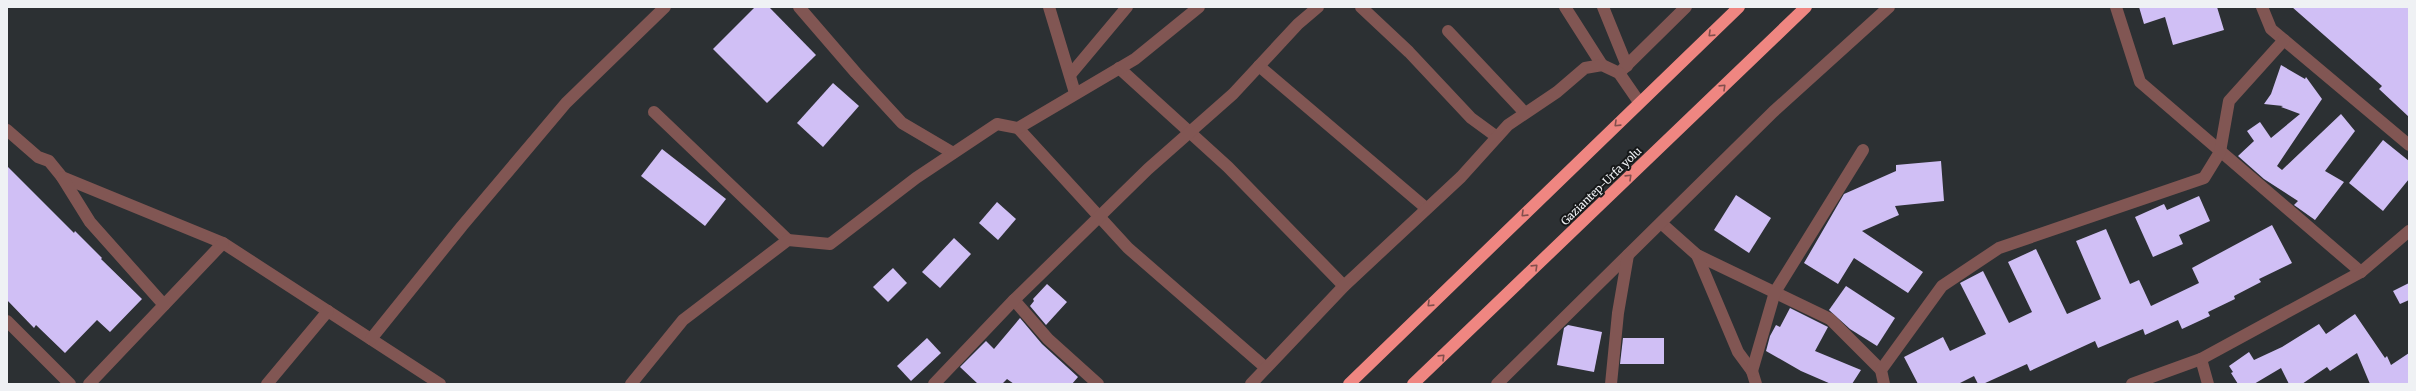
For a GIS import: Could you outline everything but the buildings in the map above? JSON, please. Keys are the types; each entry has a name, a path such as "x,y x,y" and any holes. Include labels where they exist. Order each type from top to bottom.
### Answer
{"highway":[{"path":"1349,384 1739,7"},
{"name":"Gaziantep-Urfa yolu","path":"1413,384 1806,7"}],"street":[{"path":"371,339 462,226 566,103 665,7"},
{"path":"799,7 902,123 953,153"},
{"path":"1049,7 1075,93"},
{"path":"1070,75 1127,7"},
{"path":"1018,128 1075,93 1136,59 1199,7"},
{"path":"934,384 1014,300 1098,218 1233,94 1298,24 1318,7"},
{"path":"1361,7 1409,52 1471,118 1497,137"},
{"path":"1565,7 1602,65"},
{"path":"1604,7 1623,70 1639,102"},
{"path":"1623,70 1686,7"},
{"path":"1497,384 1773,112 1889,7"},
{"path":"2116,7 2140,82 2361,272"},
{"path":"2262,7 2271,29 2409,145"},
{"path":"1448,31 1525,113"},
{"path":"1881,370 1942,286 1999,248 2204,178 2220,152 2229,101 2284,40"},
{"path":"1251,384 1344,286 1461,177 1508,125 1556,92 1585,68 1602,65 1623,70"},
{"path":"1259,66 1426,208"},
{"path":"1119,68 1191,131 1344,286"},
{"path":"654,112 788,240 830,244 916,178 997,124 1018,128 1098,218 1128,248 1266,368"},
{"path":"7,130 38,157 49,161 62,177 90,222 164,305"},
{"path":"1752,371 1775,292 1863,150"},
{"path":"62,177 223,242 440,384"},
{"path":"1661,223 1697,255 1830,319 1881,370 1884,384"},
{"path":"2132,384 2201,360 2361,272 2409,231"},
{"path":"631,384 683,320 788,240"},
{"path":"89,384 223,242"},
{"path":"1611,384 1618,313 1628,254"},
{"path":"1697,255 1738,352 1752,371 1756,384"},
{"path":"1014,300 1048,339 1098,384"},
{"path":"267,384 328,311"},
{"path":"7,321 70,384"},
{"path":"2201,360 2208,384"}]}
